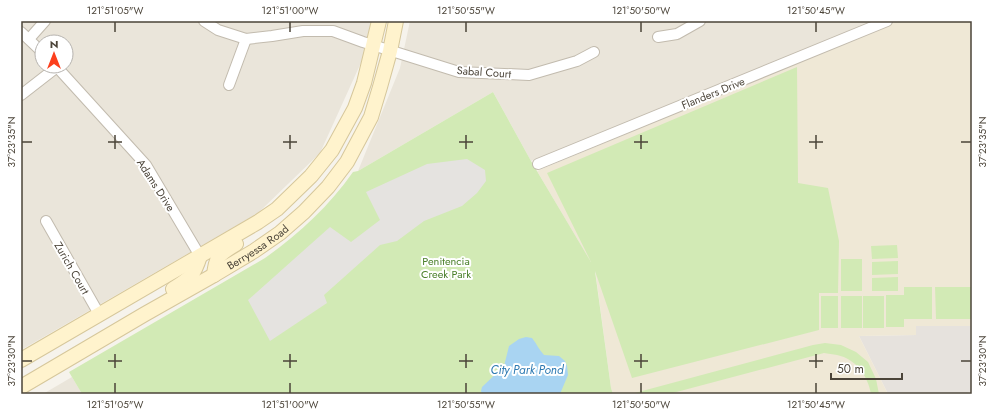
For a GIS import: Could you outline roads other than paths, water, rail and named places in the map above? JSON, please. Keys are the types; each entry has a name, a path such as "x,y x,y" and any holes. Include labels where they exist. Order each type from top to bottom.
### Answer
{"main road":[{"name":"Berryessa Road","path":"21,360 258,222 283,204 311,176 332,150 355,108 364,83 379,21"},
{"name":"Berryessa Road","path":"21,387 254,251 280,233 304,212 328,187 347,162 371,117 390,51 396,21"},
{"path":"214,275 216,259 224,251 237,244 244,230"},
{"path":"126,326 149,302 187,281 196,269 200,256"}],"street":[{"path":"29,39 45,21"},
{"path":"204,21 218,30 246,39 229,86"},
{"path":"658,37 677,34 700,21"},
{"name":"Flanders Drive","path":"538,164 887,21"},
{"name":"Sabal Court","path":"246,39 303,31 333,31 362,42 459,72 529,75 577,61 594,52"},
{"path":"21,32 34,44"},
{"path":"21,95 48,74"},
{"name":"Adams Drive","path":"63,74 146,165 200,256"},
{"name":"Zurich Court","path":"46,221 99,314"}],"water":[{"name":"City Park Pond","path":"526,337 532,338 544,355 559,356 565,361 568,375 560,394 482,394 482,387 504,366 509,346 519,339"}],"park label":[{"name":"Penitencia Creek Park","path":"446,267"}]}
